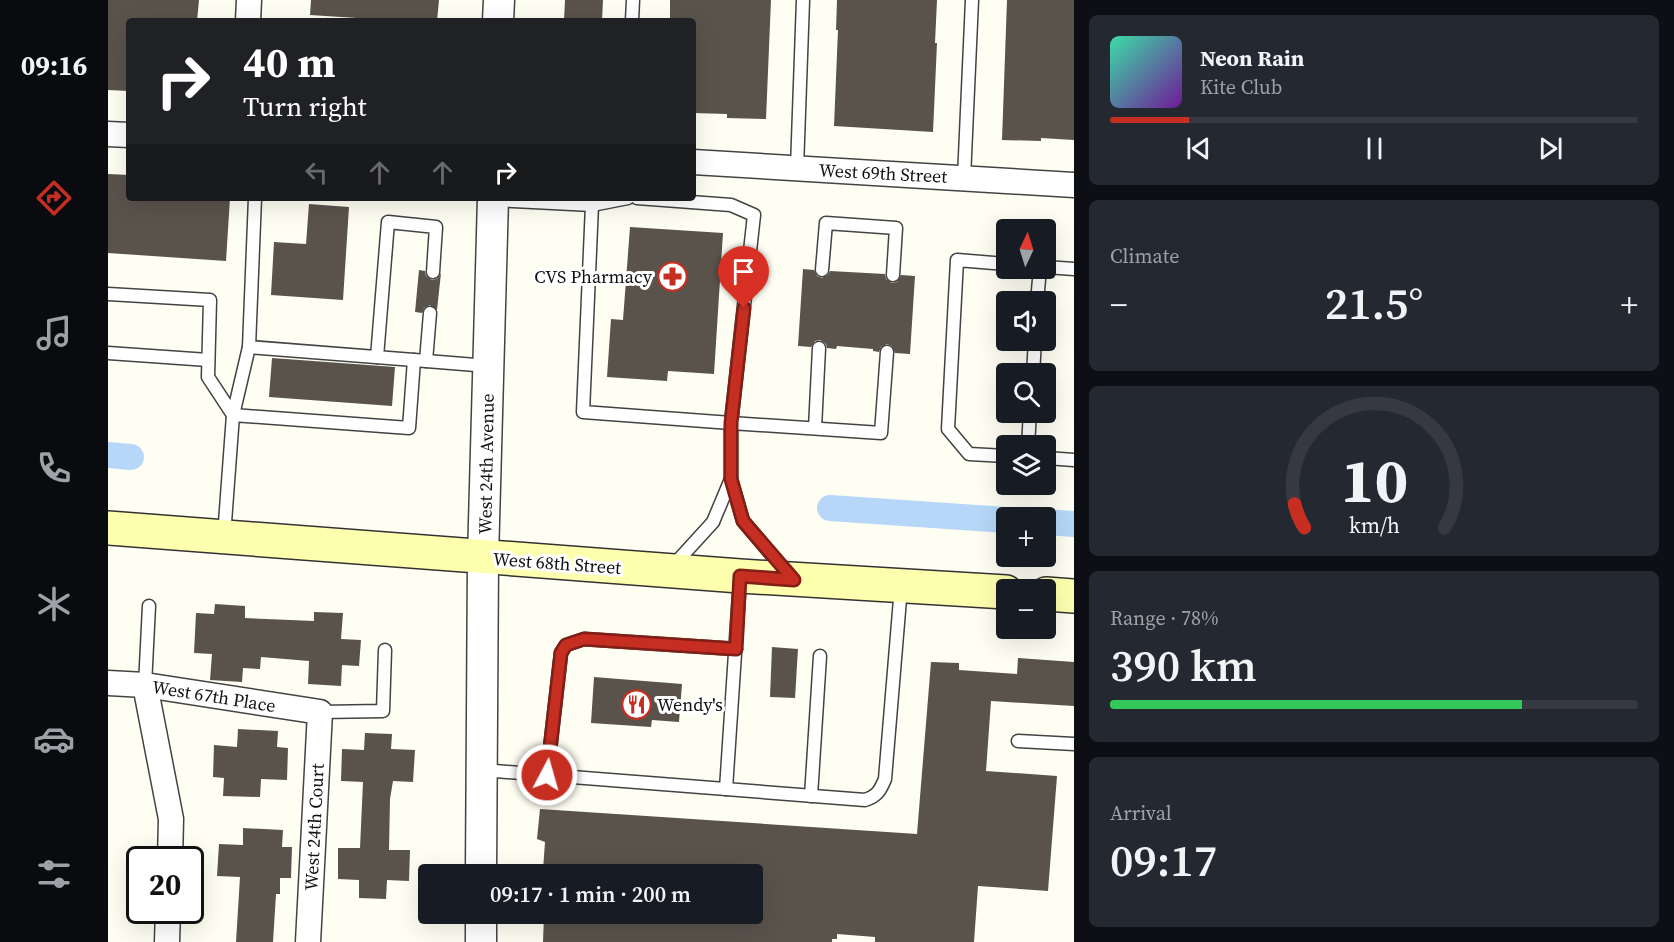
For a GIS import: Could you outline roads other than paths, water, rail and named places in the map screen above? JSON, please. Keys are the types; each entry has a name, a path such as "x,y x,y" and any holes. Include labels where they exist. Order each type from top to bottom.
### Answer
{"main road":[{"name":"West 68th Street","path":"108,528 483,558 996,591"},
{"path":"1056,595 1074,596"}],"street":[{"path":"248,18 249,0"},
{"path":"498,18 499,0"},
{"path":"108,134 126,135"},
{"name":"West 69th Street","path":"696,162 1074,185"},
{"name":"West 24th Avenue","path":"481,864 483,558 493,201"},
{"name":"West 67th Place","path":"108,682 145,685 320,712"},
{"path":"145,685 171,819 170,846"},
{"name":"West 24th Court","path":"308,942 320,712"},
{"path":"166,942 167,924"},
{"path":"481,924 481,942"}],"lane":[{"path":"632,18 633,0"},
{"path":"797,168 804,0"},
{"path":"964,178 972,0"},
{"path":"224,537 233,415 249,347 255,201"},
{"path":"526,201 592,205 613,201"},
{"path":"677,201 731,205 754,215 731,423 731,479 743,521 794,580"},
{"path":"592,205 583,412 881,433 887,352"},
{"path":"377,357 388,222 436,227 433,272"},
{"path":"822,270 825,223 896,228 893,275"},
{"path":"996,263 957,260 948,429 969,454 996,455"},
{"path":"1056,268 1074,269"},
{"path":"108,294 210,300 208,377 233,415"},
{"path":"233,415 409,428 430,314"},
{"path":"249,347 488,366"},
{"path":"815,428 819,348"},
{"path":"108,353 208,360"},
{"path":"1056,459 1074,460"},
{"path":"669,570 713,522 731,479"},
{"path":"726,789 740,576"},
{"path":"482,770 865,800 875,796 881,790 885,779 901,585"},
{"path":"145,685 149,606"},
{"path":"547,775 561,653 566,645 584,639 736,649"},
{"path":"320,712 383,711 385,650"},
{"path":"811,796 820,656"},
{"path":"1018,741 1074,744"}],"waterway":[{"path":"108,455 131,457"},
{"path":"830,508 996,519"},
{"path":"1056,523 1074,524"}],"place":[{"name":"CVS Pharmacy","path":"673,276"},
{"name":"Wendy's","path":"636,704"}]}
